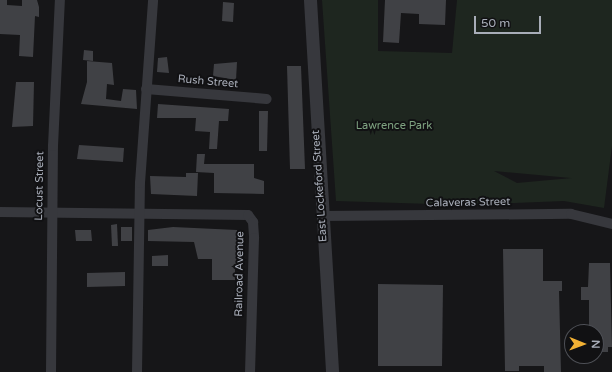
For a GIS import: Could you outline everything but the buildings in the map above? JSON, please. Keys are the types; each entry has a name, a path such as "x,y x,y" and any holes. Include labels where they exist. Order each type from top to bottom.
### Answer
{"street":[{"name":"Locust Street","path":"51,372 52,213 60,0"},
{"path":"137,372 139,215 146,89 153,0"},
{"name":"East Lockeford Street","path":"310,0 332,372"},
{"name":"Rush Street","path":"146,89 267,99"},
{"path":"0,212 139,215"},
{"name":"Calaveras Street","path":"323,216 571,214 612,224"},
{"name":"Railroad Avenue","path":"139,215 248,215 253,222 254,238 250,372"}],"green space":[{"name":"Lawrence Park","path":"322,0 378,0 378,51 452,53 457,0 612,0 612,146 604,208 564,201 464,205 336,201","holes":["494,171 572,178 517,183"]}]}
